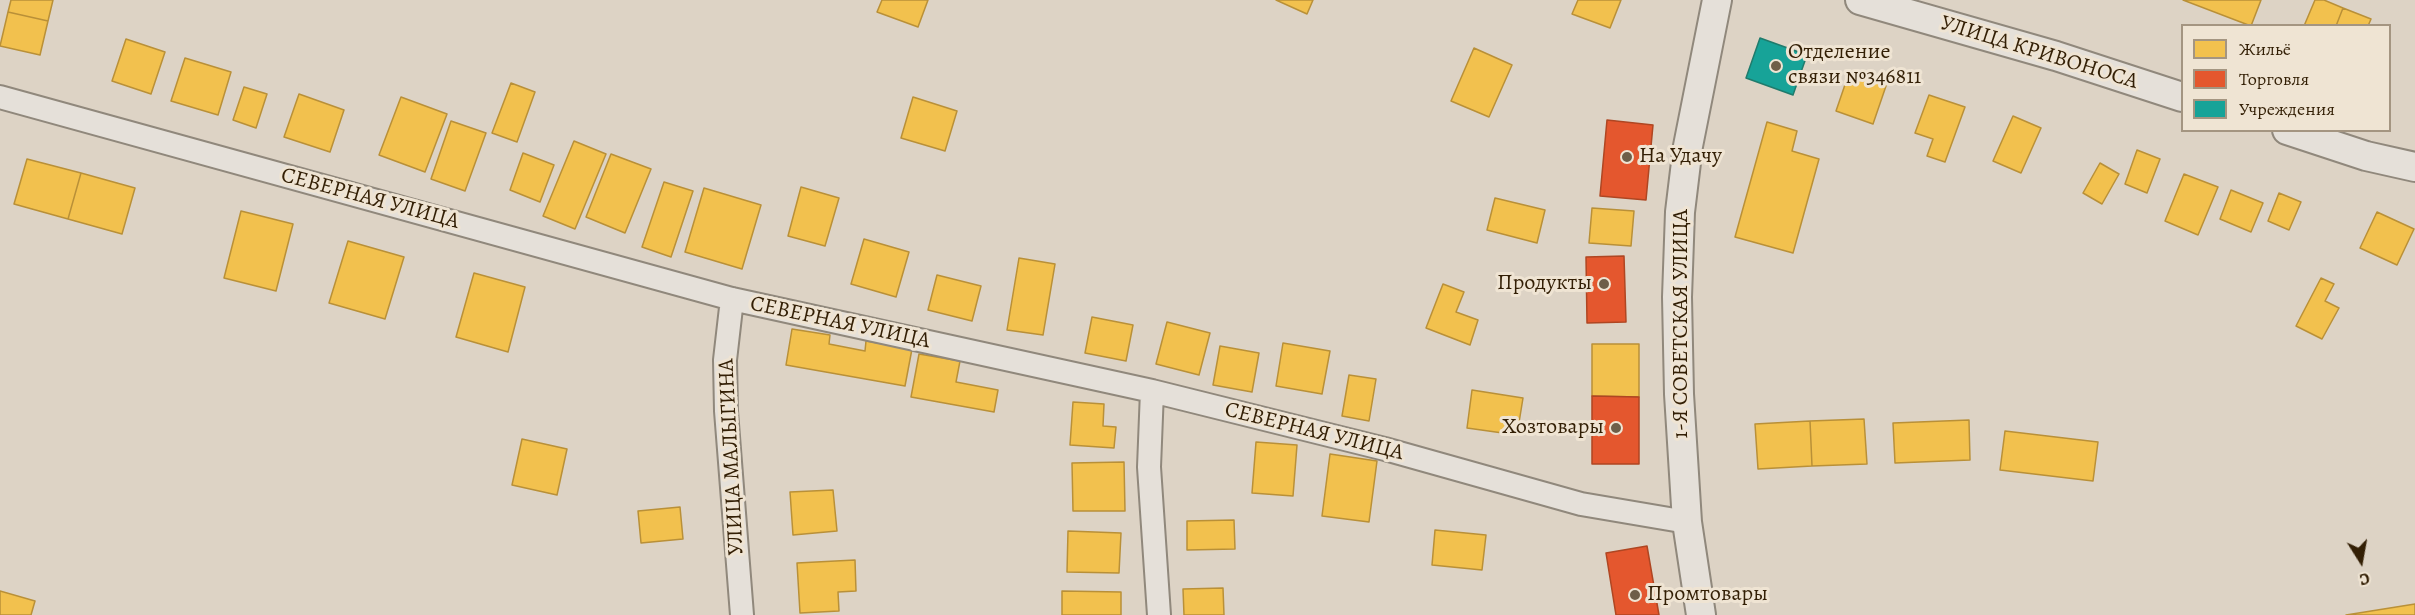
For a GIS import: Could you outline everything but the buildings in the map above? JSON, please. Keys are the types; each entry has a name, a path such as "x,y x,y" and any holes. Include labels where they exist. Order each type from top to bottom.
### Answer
{"street":[{"name":"1-Я СОВЕТСКАЯ УЛИЦА","path":"1701,615 1687,522 1679,394 1677,297 1680,212 1688,146 1717,0"},
{"name":"УЛИЦА КРИВОНОСА","path":"1860,0 2056,56 2181,97"},
{"name":"СЕВЕРНАЯ УЛИЦА","path":"0,97 732,299 1152,392 1385,449 1581,504 1687,522"},
{"path":"2293,132 2366,156 2415,167"},
{"name":"УЛИЦА МАЛЫГИНА","path":"732,299 725,360 726,411 742,615"},
{"path":"1152,392 1149,467 1159,615"}],"place":[{"name":"Отделение связи №346811","path":"1776,66"},
{"name":"На Удачу","path":"1627,157"},
{"name":"Продукты","path":"1604,284"},
{"name":"Хозтовары","path":"1616,428"},
{"name":"Промтовары","path":"1635,595"}]}
